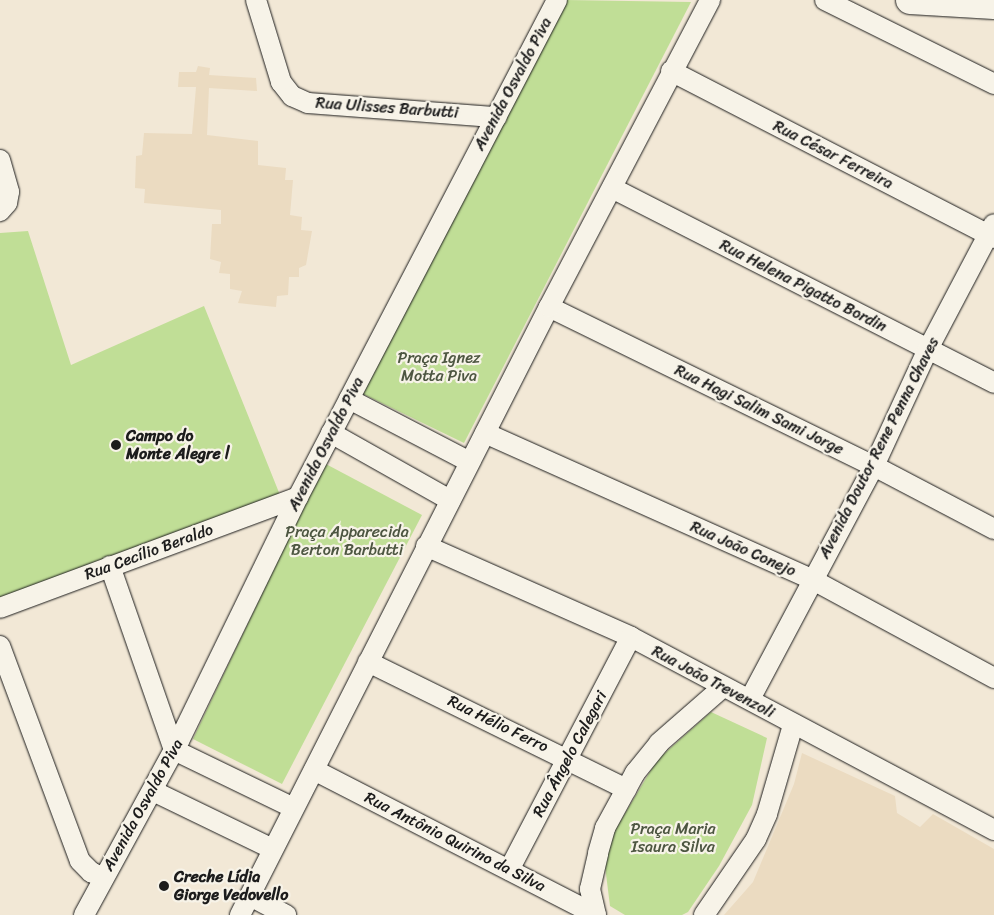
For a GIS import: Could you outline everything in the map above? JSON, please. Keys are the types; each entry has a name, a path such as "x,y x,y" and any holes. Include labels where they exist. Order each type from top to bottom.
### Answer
{"main road":[{"path":"910,0 994,4"}],"street":[{"name":"Rua Ulisses Barbutti","path":"256,0 280,82 292,96 308,103 496,117"},
{"name":"Avenida Osvaldo Piva","path":"84,915 153,791 298,497 557,0"},
{"path":"240,915 549,306 710,0"},
{"path":"825,0 994,84"},
{"name":"Rua César Ferreira","path":"671,71 992,232"},
{"path":"0,160 9,192 7,203 0,212"},
{"name":"Rua Helena Pigatto Bordin","path":"612,188 994,383"},
{"name":"Avenida Doutor Rene Penna Chaves","path":"750,699 874,466 928,349 992,232"},
{"name":"Rua Hagi Salim Sami Jorge","path":"549,306 874,466 994,529"},
{"path":"349,399 470,462"},
{"path":"331,433 450,500"},
{"name":"Rua João Conejo","path":"485,433 813,580 994,678"},
{"name":"Rua Cecílio Beraldo","path":"0,608 298,497"},
{"name":"Rua João Trevenzoli","path":"426,546 631,637 723,687 750,699 793,726 994,830"},
{"path":"110,566 174,750 294,808"},
{"name":"Rua Ângelo Calegari","path":"509,870 631,637"},
{"path":"0,646 80,861 91,872 104,878"},
{"name":"Rua Hélio Ferro","path":"368,662 567,758 626,789"},
{"path":"596,915 590,889 598,853 605,828 626,789 658,743 723,687"},
{"path":"704,915 756,839 767,814 781,756 793,726"},
{"name":"Rua Antônio Quirino da Silva","path":"314,770 596,915"},
{"path":"153,791 273,849"},
{"path":"250,896 286,915"}],"shaded area":[{"path":"198,66 210,68 209,75 256,78 257,91 209,88 207,135 258,141 258,165 286,168 285,180 293,180 290,215 302,217 301,230 312,231 306,265 299,268 299,277 289,277 288,295 277,296 276,307 238,303 242,291 230,289 230,274 219,273 221,262 210,259 212,224 221,224 221,210 144,203 145,189 135,188 136,156 142,155 144,133 192,134 196,87 178,87 179,72 196,72"},
{"path":"802,753 895,796 897,813 920,827 933,814 994,849 994,915 724,915 753,882 794,784"}],"green space":[{"name":"Praça Ignez Motta Piva","path":"566,0 691,2 464,443 363,394"},
{"name":"Campo do Monte Alegre l","path":"28,231 71,365 204,306 280,495 0,600 0,233"},
{"name":"Praça Apparecida Berton Barbutti","path":"324,463 422,515 282,784 193,739"},
{"name":"Praça Maria Isaura Silva","path":"711,712 767,738 752,805 719,866 688,912 682,915 625,915 610,906 603,850 657,760"}],"place":[{"name":"Campo do Monte Alegre l","path":"116,445"},
{"name":"Creche Lídia Giorge Vedovello","path":"164,886"}]}
